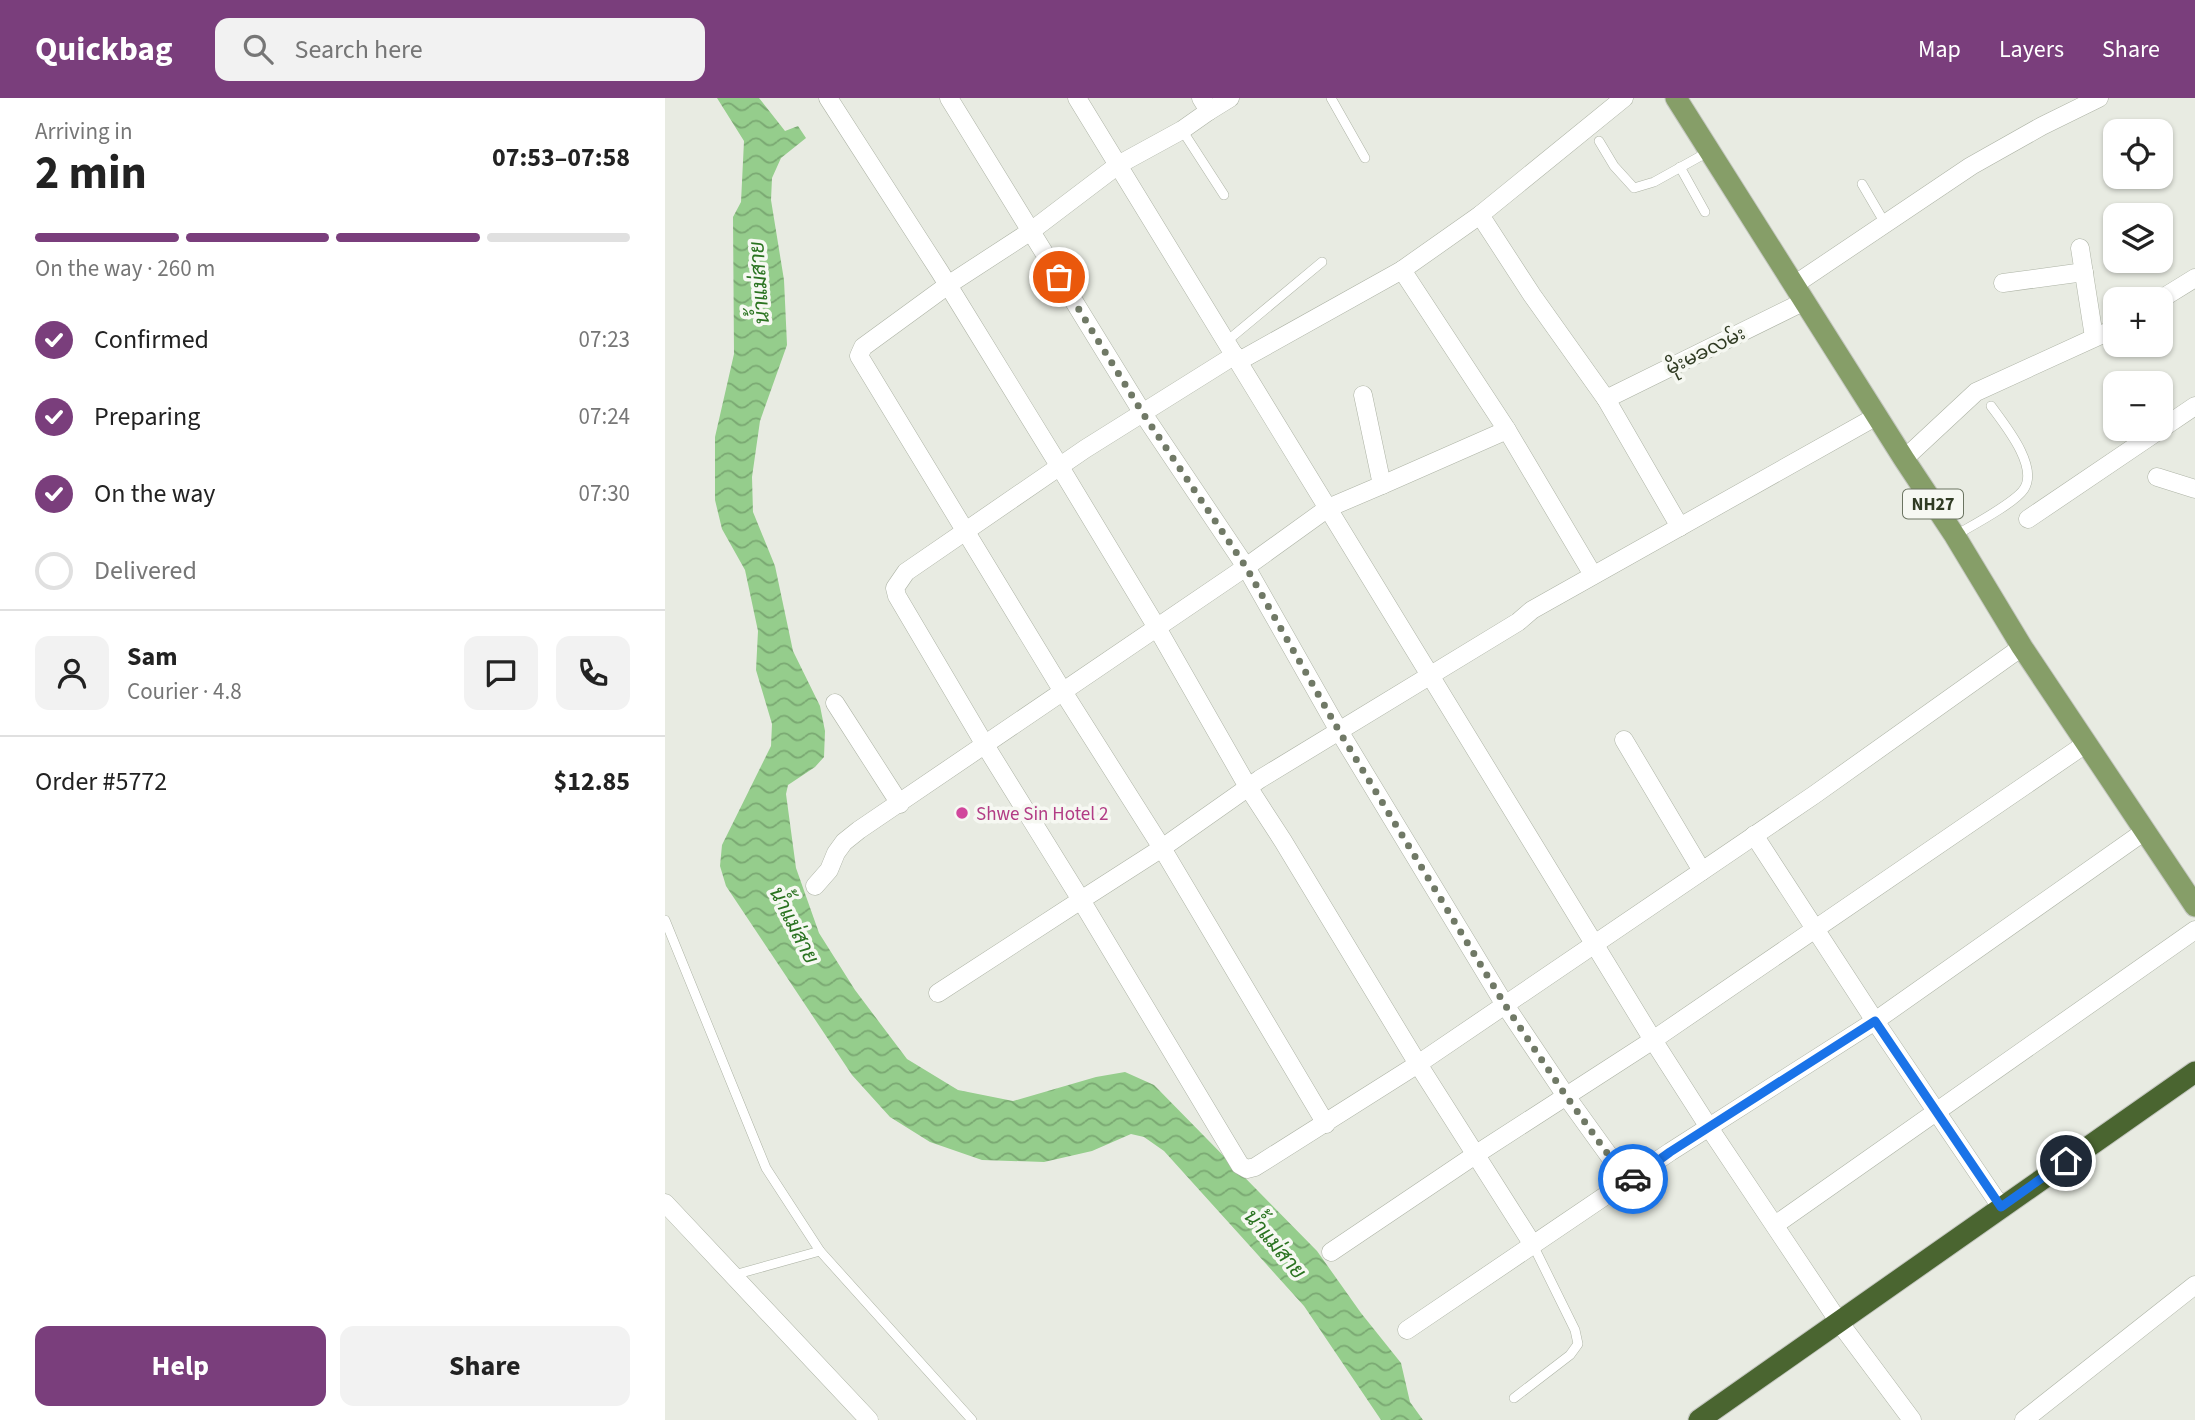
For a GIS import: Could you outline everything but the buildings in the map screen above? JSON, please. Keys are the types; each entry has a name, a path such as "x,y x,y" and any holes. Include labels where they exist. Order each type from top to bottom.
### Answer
{"highway":[{"path":"1699,1420 2195,1072"}],"main road":[{"name":"NH27","path":"1676,98 2022,646 2195,906"}],"street":[{"path":"828,98 1060,467 1156,626 1248,787 1418,1065 1533,1245"},
{"path":"949,98 1142,412 1246,567 1339,731 1505,1005 1628,1182"},
{"path":"1077,98 1653,1040 1839,1322 1912,1420"},
{"path":"1230,98 1205,105 1182,130 1118,165 1031,231 948,285 863,347 859,356 1062,690 1162,848 1326,1124"},
{"path":"1624,98 1480,215 1402,270 1233,352 906,572 895,588 897,596 985,745 1240,1165 1255,1167 1418,1065 1754,835 2022,646"},
{"name":"မိုးမခလမ်း","path":"1606,400 1800,293 1886,225 1971,166 2099,98"},
{"path":"1480,215 1606,400 1680,527"},
{"path":"2080,248 2094,337"},
{"path":"1402,270 1507,430 1593,575"},
{"path":"2003,283 2084,272"},
{"path":"2173,292 2195,278"},
{"path":"1904,459 1976,392 2103,333"},
{"path":"1363,395 1382,485"},
{"path":"2173,421 2195,405"},
{"path":"938,993 1162,848 1248,787 1518,622 1532,610 1877,416"},
{"path":"815,886 829,870 844,842 859,830 1246,567 1328,508 1507,430"},
{"path":"2028,519 2143,441"},
{"path":"2157,477 2195,489"},
{"path":"835,704 900,804"},
{"path":"1624,740 1702,871"},
{"path":"1331,1252 1653,1040 2087,743"},
{"path":"1407,1329 1670,1152 1710,1129 1875,1021 2145,831"},
{"path":"1754,835 2001,1207"},
{"path":"1775,1225 2195,930"},
{"path":"665,1203 869,1420"},
{"path":"2024,1420 2195,1285"}],"lane":[{"path":"1331,98 1365,158"},
{"path":"1182,130 1224,194"},
{"path":"1599,141 1614,166 1634,188 1654,182 1709,152"},
{"path":"1680,167 1705,212"},
{"path":"1863,184 1886,225"},
{"path":"1233,352 1322,262"},
{"path":"1955,536 2024,491 2027,482 2027,469 2021,452 1991,406"},
{"path":"665,920 766,1168 820,1251 972,1420"},
{"path":"1514,1398 1570,1355 1578,1344 1575,1330 1533,1245"},
{"path":"733,1275 820,1251"}],"water":[{"name":"น้ำแม่สาย","path":"717,98 759,98 785,131 798,126 806,138 781,158 772,178 771,200 784,280 787,345 760,421 752,477 753,512 775,566 793,651 820,706 825,731 824,757 815,767 788,785 786,794 796,868 819,933 855,990 907,1059 958,1090 1013,1101 1096,1077 1125,1072 1154,1085 1317,1251 1401,1363 1410,1402 1423,1420 1381,1420 1304,1306 1164,1151 1144,1137 1131,1134 1092,1151 1044,1162 982,1160 930,1142 890,1117 852,1075 726,886 720,866 722,845 771,746 772,724 756,670 758,631 745,570 722,529 715,500 715,437 734,354 733,217 741,202 744,141"}],"way so far":[{"path":"1059,277 1142,412 1246,567 1339,731 1505,1005 1628,1182 1633,1179"}],"place":[{"name":"Shwe Sin Hotel 2","path":"962,813"}],"route":[{"path":"1633,1179 1670,1152 1710,1129 1875,1021 2001,1207 2066,1161"}]}
